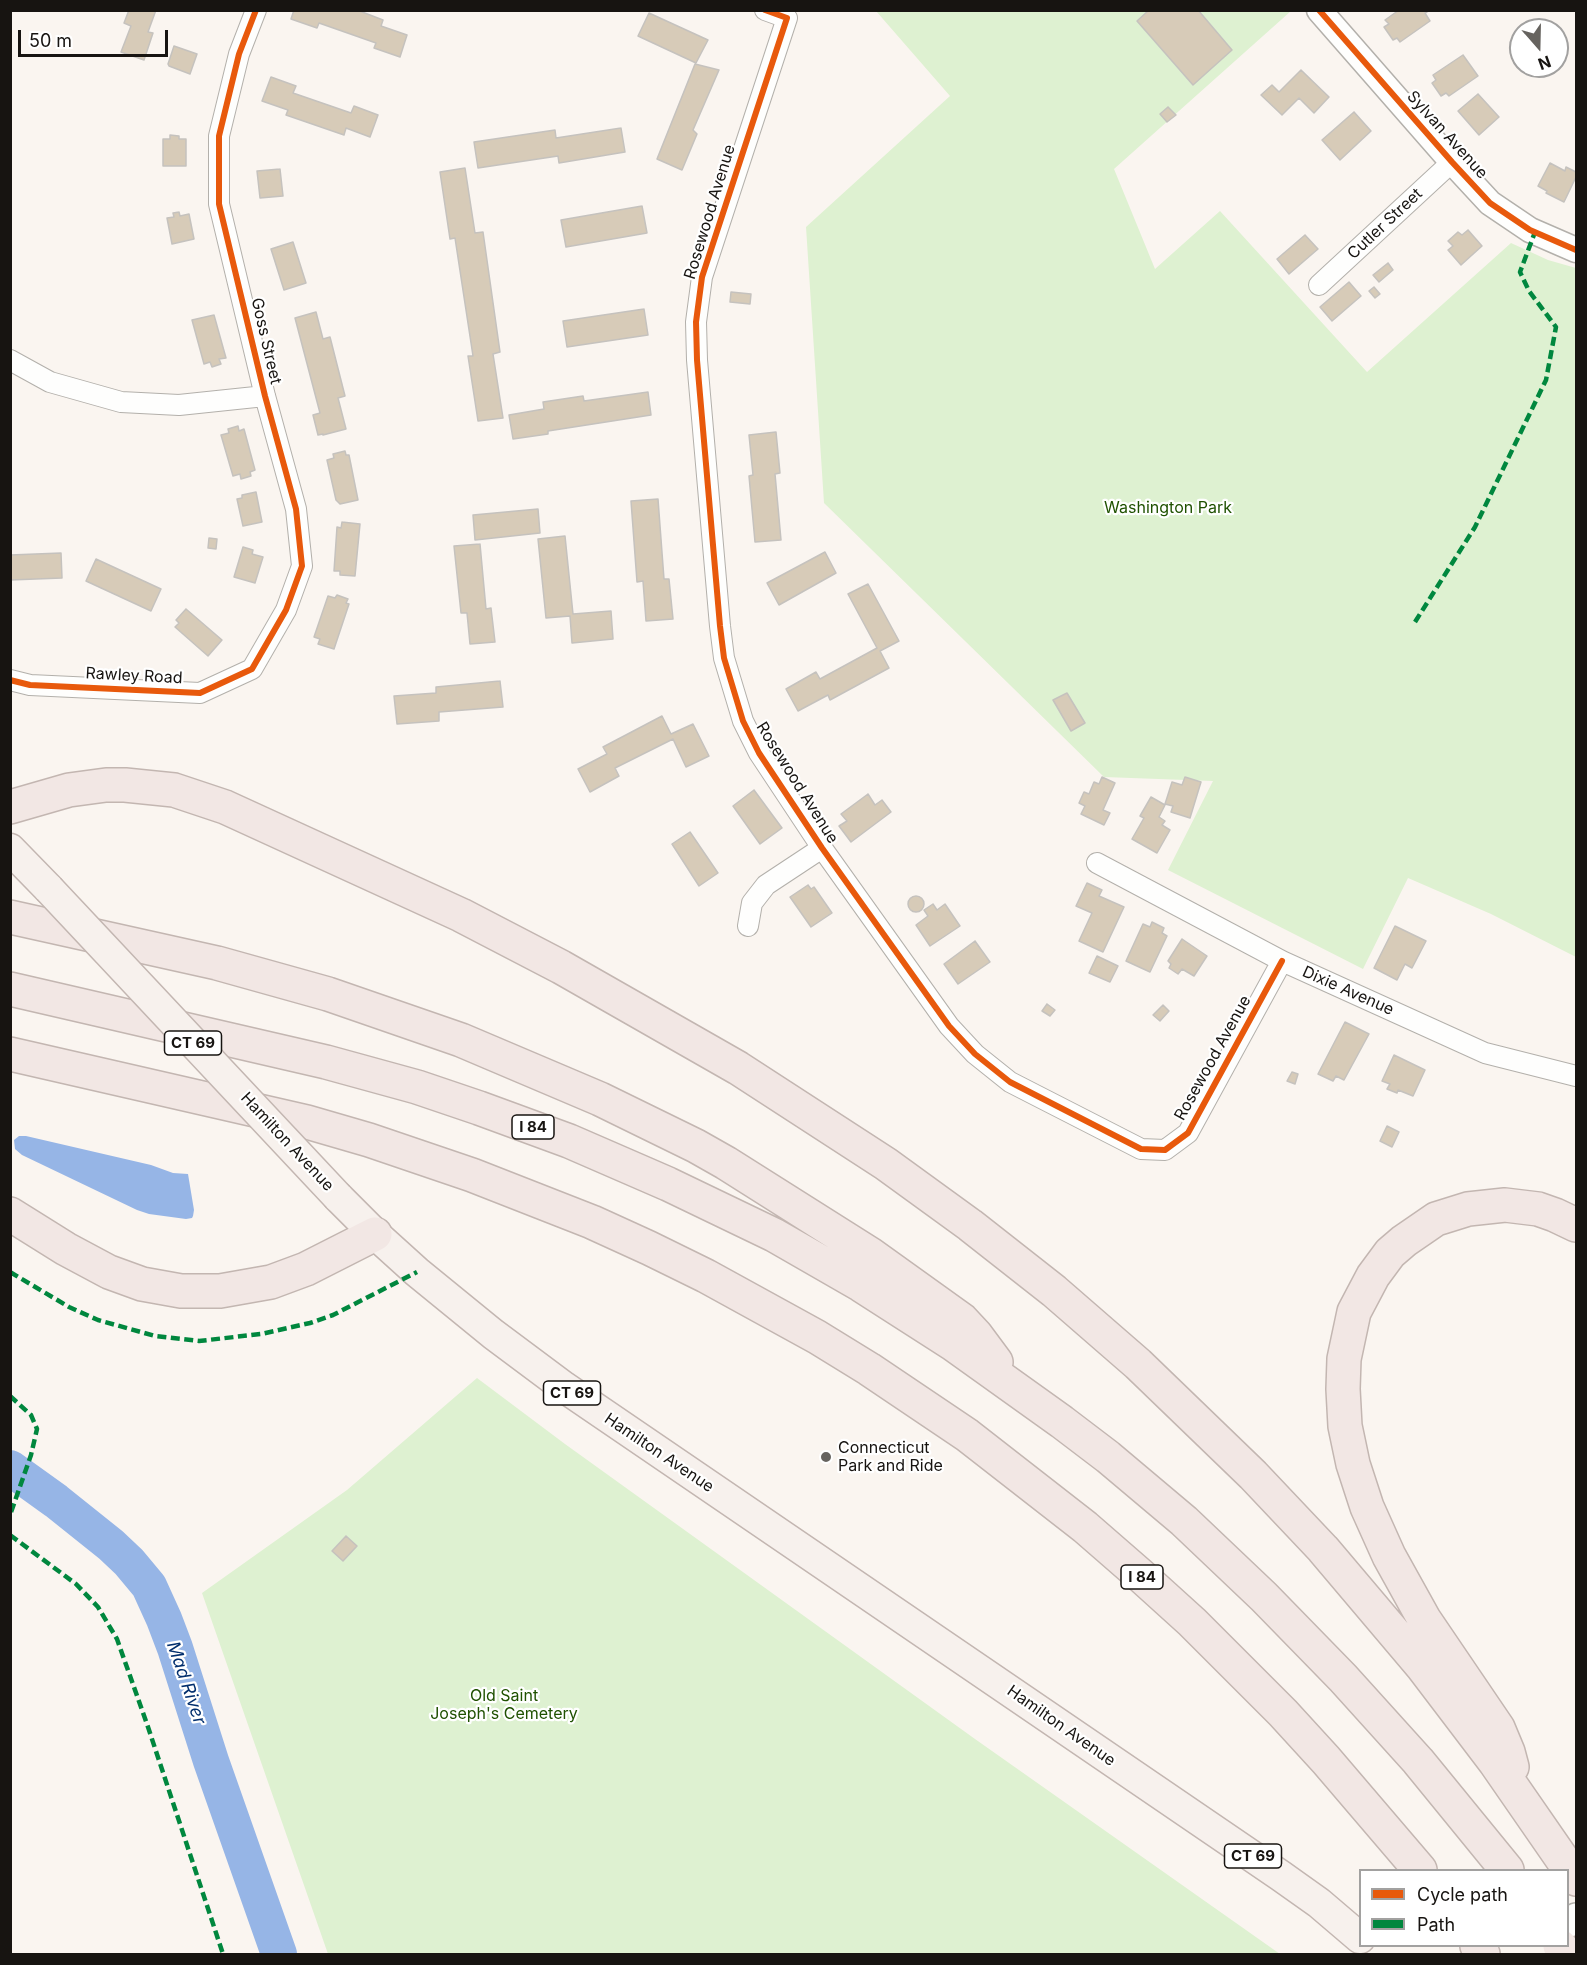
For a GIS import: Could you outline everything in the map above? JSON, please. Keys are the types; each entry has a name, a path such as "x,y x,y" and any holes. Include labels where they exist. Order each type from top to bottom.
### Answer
{"highway":[{"path":"10,807 69,790 106,785 174,790 225,807 441,906 519,945 685,1036 838,1131 951,1211 1054,1291 1138,1364 1216,1438 1303,1527 1387,1623 1455,1708 1517,1792 1576,1879"},
{"path":"10,917 217,963 328,994 461,1040 635,1116 696,1146 756,1180 916,1286 969,1327 991,1354 1007,1382"},
{"name":"I 84","path":"10,989 287,1052 369,1073 478,1108 569,1141 668,1184 774,1235 861,1285 1007,1382 1146,1488 1257,1590 1382,1720 1459,1809 1506,1869"},
{"name":"I 84","path":"10,1054 297,1120 369,1140 461,1171 562,1210 649,1248 706,1276 817,1337 919,1402 967,1436 1085,1527 1139,1574 1222,1651 1283,1713 1419,1869"},
{"path":"1517,1792 1508,1752 1498,1728 1424,1619 1389,1556 1367,1508 1353,1464 1345,1426 1342,1389 1344,1359 1354,1312 1373,1276 1390,1253 1404,1240 1436,1219 1468,1209 1505,1205 1538,1209 1576,1225"},
{"path":"10,1214 66,1249 109,1272 142,1284 190,1291 220,1291 271,1282 306,1269 375,1234"}],"main road":[{"name":"Hamilton Avenue","path":"10,849 338,1197 375,1234 458,1306 564,1387 1273,1870 1319,1903 1359,1937"},
{"path":"1569,1934 1576,1917"}],"street":[{"name":"Goss Street","path":"252,669 286,610 302,567 296,509 265,396 219,204 219,136 239,54 256,10"},
{"name":"Rosewood Avenue","path":"765,10 787,18 702,276 697,304 697,360 724,658 743,721 759,753 822,848 949,1026 975,1054 1010,1082 1141,1149 1165,1150 1188,1133 1282,961"},
{"name":"Sylvan Avenue","path":"1319,10 1490,202 1510,218 1543,237 1576,250"},
{"name":"Cutler Street","path":"1319,285 1452,162"},
{"path":"10,360 50,382 121,402 179,405 265,396"},
{"name":"Rawley Road","path":"10,680 30,685 200,693 252,669"},
{"path":"748,926 752,903 766,885 822,848"},
{"name":"Dixie Avenue","path":"1097,863 1282,961 1485,1053 1576,1076"}],"green space":[{"name":"Washington Park","path":"876,11 1291,11 1114,169 1155,269 1220,211 1367,372 1511,243 1548,260 1576,268 1576,957 1491,914 1408,878 1363,969 1168,870 1213,781 1104,777 824,503 806,227 950,96"},
{"name":"Old Saint Joseph's Cemetery","path":"477,1378 975,1739 1280,1954 328,1954 202,1593 347,1490"}],"water":[{"path":"19,1136 151,1165 173,1173 188,1174 193,1216 186,1219 137,1210 22,1155 15,1149 14,1140"}],"building":[{"path":"129,10 156,10 148,32 153,33 144,60 121,52 131,26 124,23"},
{"path":"294,10 357,10 383,20 381,26 407,35 400,57 374,48 376,43 319,23 317,28 291,19"},
{"path":"1149,10 1198,10 1232,50 1193,85 1137,21"},
{"path":"1399,10 1426,10 1425,13 1430,21 1400,42 1397,38 1393,40 1384,27 1389,24 1385,20"},
{"path":"649,13 708,40 696,63 638,36"},
{"path":"174,46 197,54 190,74 169,66"},
{"path":"1463,55 1478,76 1449,96 1446,93 1441,96 1432,83 1436,80 1433,75"},
{"path":"695,64 719,70 693,130 697,134 682,170 657,159"},
{"path":"1301,70 1329,97 1314,113 1299,98 1282,115 1261,95 1272,85 1279,92"},
{"path":"271,77 296,86 293,93 351,113 354,106 378,115 370,137 346,128 344,135 286,115 288,110 262,101"},
{"path":"1478,94 1499,117 1479,135 1458,111"},
{"path":"1168,107 1176,115 1167,122 1160,114"},
{"path":"1354,112 1371,131 1340,160 1322,140"},
{"path":"621,128 625,152 559,163 558,156 478,168 474,142 555,130 556,138"},
{"path":"170,135 186,139 186,166 163,166 163,139 170,139"},
{"path":"1550,163 1565,171 1566,167 1576,172 1576,177 1564,202 1538,186"},
{"path":"465,168 475,233 483,232 500,352 493,354 503,418 478,421 468,356 473,356 455,238 450,239 440,172"},
{"path":"280,169 283,196 260,198 257,171"},
{"path":"642,206 647,233 566,247 561,220"},
{"path":"179,212 180,216 189,214 194,239 172,244 167,218 174,217 173,213"},
{"path":"1468,230 1482,246 1461,265 1448,250 1453,246 1448,241 1458,232 1462,235"},
{"path":"1305,235 1318,249 1289,274 1277,259"},
{"path":"293,242 306,283 284,290 271,249"},
{"path":"1388,263 1393,270 1379,282 1373,275"},
{"path":"1349,282 1361,296 1332,321 1320,307"},
{"path":"1374,287 1380,294 1375,298 1369,291"},
{"path":"731,292 751,294 750,304 730,302"},
{"path":"644,309 648,335 567,347 563,321"},
{"path":"316,312 323,339 330,337 345,396 338,398 346,429 323,435 318,435 313,415 320,413 295,318"},
{"path":"214,315 226,358 219,359 221,364 212,367 210,362 204,364 192,320"},
{"path":"648,392 651,415 548,431 548,434 513,439 509,415 544,409 543,402 583,396 584,401"},
{"path":"238,426 239,431 244,429 255,470 250,472 251,476 241,479 240,474 233,476 221,435 229,433 228,429"},
{"path":"776,432 780,473 775,474 781,540 755,542 749,476 753,475 749,435"},
{"path":"345,451 346,455 349,455 358,500 340,504 336,500 327,460 334,458 333,454"},
{"path":"256,492 262,522 243,526 237,499 242,498 242,495"},
{"path":"658,499 664,579 669,579 673,619 646,621 643,581 637,582 631,501"},
{"path":"538,509 540,533 475,540 473,515"},
{"path":"342,522 360,524 355,576 340,575 340,571 334,571 337,527 341,528"},
{"path":"565,536 573,614 611,611 613,639 572,643 570,616 546,618 538,539"},
{"path":"209,538 217,539 216,549 208,548"},
{"path":"480,544 486,609 491,608 495,642 470,644 467,613 461,613 454,546"},
{"path":"243,547 253,550 252,554 263,557 255,583 234,577"},
{"path":"825,552 836,573 779,605 767,583"},
{"path":"61,553 62,578 10,580 10,555"},
{"path":"96,559 161,589 151,611 86,581"},
{"path":"868,584 899,641 880,651 889,668 830,700 828,695 798,711 786,689 816,672 820,679 877,648 848,594"},
{"path":"337,595 348,599 346,603 349,604 334,649 318,644 320,639 314,637 328,596 335,598"},
{"path":"186,609 222,640 208,656 175,627 179,623 176,620"},
{"path":"500,681 503,707 439,712 439,721 397,724 394,696 436,693 436,687"},
{"path":"1067,693 1085,723 1071,731 1053,700"},
{"path":"662,716 671,734 693,724 709,756 686,767 673,739 615,768 619,776 590,792 578,769 607,754 603,747"},
{"path":"1102,777 1115,783 1103,810 1110,813 1104,825 1081,814 1085,806 1079,803 1084,792 1089,794 1094,782 1099,784"},
{"path":"1185,777 1201,782 1190,818 1171,812 1173,806 1165,804 1172,782 1182,785"},
{"path":"754,790 782,828 760,844 733,806"},
{"path":"868,794 875,805 882,800 891,812 851,842 839,826 847,821 841,814"},
{"path":"1151,797 1165,805 1159,817 1165,821 1162,825 1170,830 1157,853 1132,839 1144,818 1140,816"},
{"path":"690,832 718,873 699,886 672,844"},
{"path":"1087,883 1102,890 1099,896 1124,907 1103,952 1079,941 1092,913 1076,906"},
{"path":"808,885 811,889 814,887 832,913 811,927 790,897"},
{"path":"913,896 919,896 924,904 922,910 913,912 908,907 908,901"},
{"path":"933,904 937,910 945,904 960,926 930,946 916,925 928,916 924,910"},
{"path":"1152,922 1164,928 1162,933 1167,936 1150,972 1126,961 1143,924 1150,927"},
{"path":"1395,926 1426,941 1412,968 1405,964 1397,980 1374,968"},
{"path":"1182,939 1207,956 1194,976 1182,969 1178,974 1169,968 1171,964 1168,961"},
{"path":"975,941 990,962 958,984 944,964"},
{"path":"1097,956 1118,966 1110,982 1089,973"},
{"path":"1047,1004 1055,1010 1050,1016 1042,1011"},
{"path":"1163,1005 1169,1011 1160,1021 1153,1015"},
{"path":"1345,1022 1369,1034 1344,1080 1336,1076 1333,1081 1318,1074"},
{"path":"1394,1055 1425,1070 1413,1096 1398,1090 1397,1093 1387,1089 1390,1084 1382,1081"},
{"path":"1292,1072 1298,1074 1295,1084 1287,1081"},
{"path":"1387,1126 1399,1132 1392,1147 1380,1141"},
{"path":"346,1536 357,1546 343,1561 332,1551"}],"waterway":[{"name":"Mad River","path":"10,1468 111,1545 149,1586 175,1648 211,1761 279,1954"}],"marked path":[{"path":"1415,622 1475,527 1546,380 1556,327 1529,291 1520,272 1535,232"},
{"path":"10,1272 69,1307 98,1320 155,1336 199,1341 261,1334 310,1323 333,1315 417,1272"},
{"path":"10,1396 31,1415 37,1429 31,1455 10,1515"},
{"path":"10,1535 76,1584 98,1607 117,1639 223,1954"}],"cycle path":[{"path":"10,680 30,685 200,693 252,669 286,610 302,566 296,509 265,396 219,204 219,136 239,54 256,10"},
{"path":"765,10 787,18 702,277 696,322 697,360 724,658 743,721 759,753 822,848 949,1026 975,1054 1010,1082 1141,1149 1165,1150 1188,1133 1282,961"},
{"path":"1319,10 1490,203 1530,230 1576,250"}],"place":[{"name":"Connecticut Park and Ride","path":"826,1457"}]}
